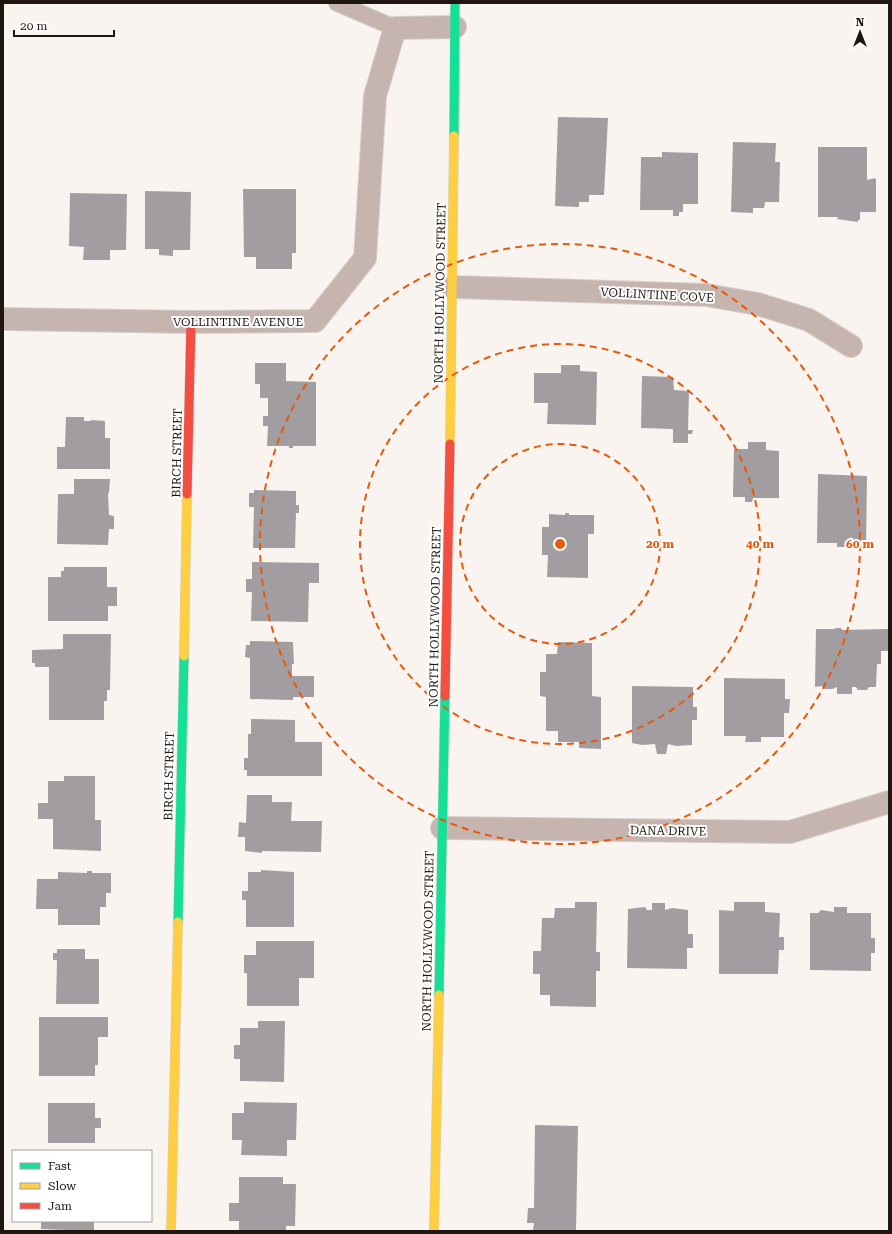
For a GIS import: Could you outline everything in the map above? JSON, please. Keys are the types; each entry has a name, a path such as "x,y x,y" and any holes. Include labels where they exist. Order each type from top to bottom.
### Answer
{"main road":[{"name":"NORTH HOLLYWOOD STREET","path":"434,1231 453,287 455,3"},
{"name":"BIRCH STREET","path":"171,1231 192,322"}],"street":[{"path":"395,28 455,27"},
{"name":"VOLLINTINE AVENUE","path":"3,319 192,322 315,321 365,258 375,96 395,28"},
{"name":"VOLLINTINE COVE","path":"453,287 706,295 758,304 809,320 851,346"},
{"name":"DANA DRIVE","path":"442,828 790,832 889,802"}],"lane":[{"path":"337,3 395,28"}],"building":[{"path":"558,117 608,118 604,195 589,195 589,202 579,202 579,207 555,206"},
{"path":"733,142 776,143 775,162 780,162 779,202 765,202 764,208 753,208 753,213 731,212"},
{"path":"818,147 867,147 867,180 875,178 876,180 876,212 860,212 860,220 858,220 858,222 837,219 838,217 818,217"},
{"path":"662,152 698,153 698,204 683,204 683,212 679,212 679,216 673,216 673,210 640,210 641,157 662,157"},
{"path":"243,189 296,189 296,253 292,253 292,269 256,269 256,257 244,257"},
{"path":"145,191 191,192 190,250 173,250 173,256 159,255 159,249 145,249"},
{"path":"70,193 127,194 126,250 110,250 110,260 83,260 84,247 69,246"},
{"path":"255,363 286,363 286,381 316,382 316,446 293,446 293,448 289,448 289,446 267,446 268,426 263,426 263,416 268,416 268,398 260,398 260,384 255,384"},
{"path":"561,365 580,365 580,371 597,372 596,425 547,424 548,403 534,403 534,373 561,373"},
{"path":"642,376 673,377 674,390 689,391 688,430 693,430 692,434 688,434 688,443 673,443 673,429 641,428"},
{"path":"66,417 84,417 84,421 105,421 105,438 110,438 110,469 57,469 57,447 65,447"},
{"path":"748,442 766,442 766,450 779,451 779,498 753,498 752,502 745,502 745,497 733,497 734,449 748,449"},
{"path":"818,474 867,476 866,547 837,547 837,543 817,543"},
{"path":"74,479 110,479 108,493 109,515 114,516 114,529 109,529 108,545 57,544 58,494 74,494"},
{"path":"254,490 296,491 296,505 299,505 299,513 296,513 295,548 253,548 254,507 249,507 249,493 254,493"},
{"path":"565,513 569,513 569,515 594,515 594,534 588,534 588,578 547,577 548,555 542,555 542,527 549,527 549,514 565,515"},
{"path":"252,562 319,563 319,583 309,583 308,622 251,621 252,592 246,592 246,579 252,579"},
{"path":"64,567 107,567 107,587 117,587 117,606 108,606 108,621 48,621 48,577 61,577 61,571 64,571"},
{"path":"841,628 842,630 888,629 889,651 881,651 881,664 877,664 876,687 869,687 867,690 858,690 856,687 852,687 852,694 837,694 837,687 825,689 822,686 815,687 816,629"},
{"path":"63,634 111,634 110,690 107,690 107,701 104,701 104,720 49,720 49,667 35,667 35,663 32,663 32,650 63,649"},
{"path":"250,641 293,642 294,664 292,664 292,676 314,676 314,697 293,697 293,700 250,699 250,658 245,657 246,645 250,645"},
{"path":"558,642 592,643 592,696 601,697 601,749 579,748 579,742 558,742 558,731 546,731 546,697 540,696 540,672 546,672 546,654 557,654"},
{"path":"724,678 785,679 785,699 790,699 789,713 784,713 784,737 761,737 761,742 745,742 746,736 724,736"},
{"path":"632,686 693,687 693,707 697,707 697,720 692,720 692,745 676,746 668,744 666,754 657,754 655,744 642,745 632,743"},
{"path":"251,719 295,720 295,742 322,742 322,776 247,776 247,770 244,770 244,758 248,758 248,734 251,734"},
{"path":"64,776 95,776 95,820 101,820 101,851 53,849 53,819 38,819 38,803 48,803 48,781 64,781"},
{"path":"247,795 272,795 272,802 292,802 291,821 322,821 321,852 262,851 262,853 245,851 245,837 238,837 239,822 246,823"},
{"path":"261,870 294,872 294,927 246,927 246,900 242,900 242,891 248,891 248,872 261,872"},
{"path":"87,871 92,871 92,873 111,873 111,893 106,893 106,907 100,907 100,925 58,925 58,909 36,909 37,879 58,879 58,872 87,873"},
{"path":"575,902 597,902 596,952 600,952 600,971 596,971 596,1007 550,1006 550,995 540,995 540,974 533,974 533,951 541,951 542,918 554,918 555,908 575,908"},
{"path":"734,902 765,902 765,912 780,913 779,937 784,937 784,950 779,950 778,974 719,974 719,910 734,911"},
{"path":"652,903 665,903 665,910 672,908 688,910 688,934 693,934 693,948 687,948 687,969 627,968 628,909 645,907 647,910 652,910"},
{"path":"834,907 847,907 847,913 871,913 871,938 875,938 875,953 871,953 871,971 810,970 810,913 818,913 821,910 834,912"},
{"path":"256,941 314,941 314,978 299,978 299,1006 247,1006 247,973 244,973 244,955 256,955"},
{"path":"57,949 85,949 85,959 99,959 99,1004 56,1004 57,960 53,960 53,953 57,953"},
{"path":"39,1017 108,1017 108,1037 98,1037 98,1065 95,1065 95,1076 39,1076"},
{"path":"258,1021 285,1021 284,1082 240,1081 240,1059 234,1059 234,1045 240,1045 240,1028 258,1028"},
{"path":"244,1102 297,1103 296,1140 287,1140 287,1156 241,1155 242,1140 232,1140 232,1113 244,1113"},
{"path":"48,1103 95,1103 95,1118 101,1118 101,1128 95,1128 95,1143 48,1143"},
{"path":"535,1125 578,1126 576,1231 533,1231 534,1223 527,1223 528,1208 534,1208"},
{"path":"239,1177 283,1177 283,1184 296,1184 295,1226 286,1226 286,1231 239,1231 239,1221 229,1221 229,1203 239,1203"},
{"path":"41,1222 94,1222 94,1231 41,1229"}],"traffic: fast":[{"path":"454,136 455,3"},
{"path":"178,922 184,656"},
{"path":"439,995 445,696"}],"traffic: slow":[{"path":"450,444 454,136"},
{"path":"184,656 187,494"},
{"path":"171,1231 178,922"},
{"path":"434,1231 439,995"}],"traffic: jam":[{"path":"187,494 191,322"},
{"path":"445,696 450,444"}]}
